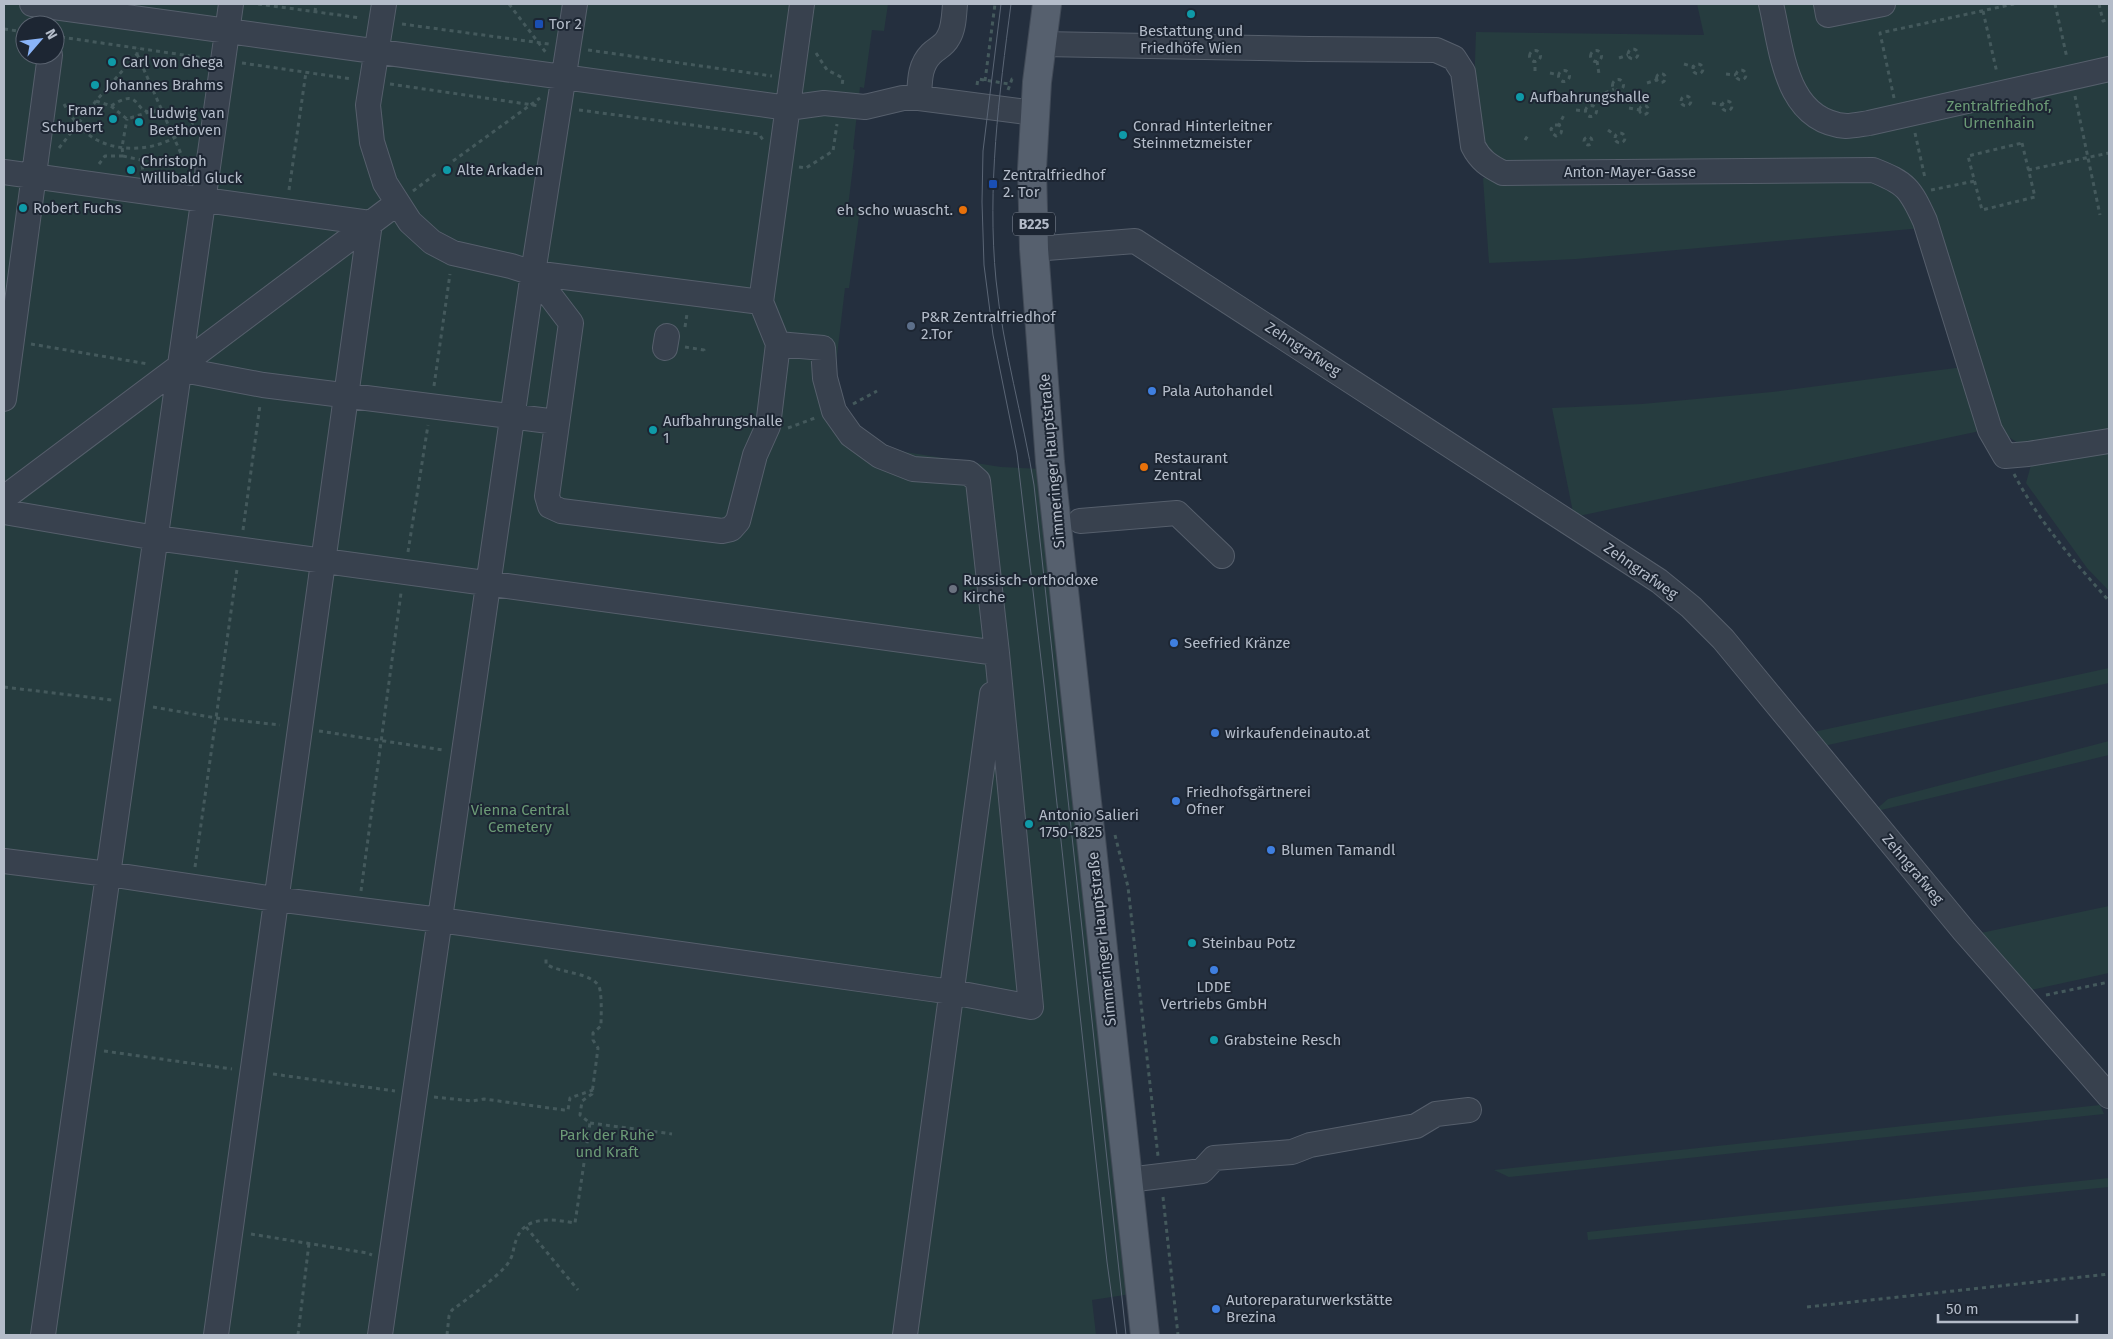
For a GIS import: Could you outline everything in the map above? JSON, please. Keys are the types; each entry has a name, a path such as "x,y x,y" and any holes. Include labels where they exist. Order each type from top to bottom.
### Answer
{"main road":[{"name":"Simmeringer Hauptstraße","path":"1047,4 1035,113 1032,169 1034,249 1050,462 1145,1335"}],"street":[{"path":"32,4 56,12 227,31 788,108 824,103 848,106 919,98 1035,113"},
{"path":"44,1335 178,369 231,4"},
{"path":"380,1335 512,417 560,108 574,4"},
{"path":"533,273 571,323 547,496 550,506 562,511 722,532 731,530 738,520 755,455 768,426 778,344 762,302 802,4"},
{"path":"919,98 921,69 933,52 948,40 952,32 955,4"},
{"path":"1771,4 1787,75 1796,96 1807,109 1824,120 1846,126 1869,123 2109,69"},
{"path":"1826,4 1828,15 1883,4"},
{"path":"382,12 368,105 372,142 385,183 396,204 410,222 432,242 453,253 533,273 762,302"},
{"name":"Anton-Mayer-Gasse","path":"1042,44 1436,50 1454,58 1463,72 1472,146 1478,156 1490,167 1503,172 1873,170 1896,179 1914,195 1926,221 1990,430 2005,456"},
{"path":"4,399 49,65"},
{"path":"4,172 370,223"},
{"path":"4,498 396,204"},
{"path":"216,1335 370,223"},
{"name":"Zehngrafweg","path":"1034,249 1135,241 1659,581 1691,607 1723,639 1964,931 2109,1096"},
{"path":"4,861 952,992 1031,1007 997,653 978,481 969,473 913,469 880,456 851,435 834,411 824,378 823,348 778,344"},
{"path":"178,369 263,385 557,422"},
{"path":"2005,456 2109,441"},
{"path":"4,512 156,538 997,653"},
{"path":"1080,521 1177,513 1222,556"},
{"path":"905,1335 997,653"},
{"path":"1128,1180 1202,1171 1214,1158 1292,1152 1310,1145 1416,1126 1436,1114 1469,1110"}],"path":[{"path":"258,4 314,12 382,12 568,48 792,78"},
{"path":"314,12 316,4"},
{"path":"453,161 531,105 564,77 510,4"},
{"path":"985,81 995,4"},
{"path":"1974,181 1928,191 1880,33 2014,4"},
{"path":"2055,4 2100,215"},
{"path":"2099,4 2104,21 2109,19"},
{"path":"1983,10 2001,93"},
{"path":"65,37 531,105 759,134 767,146"},
{"path":"814,47 815,53 828,70 844,78 848,106 834,151"},
{"path":"33,176 47,163 96,101 137,54 138,48"},
{"path":"137,54 202,199"},
{"path":"1619,58 1628,55"},
{"path":"1535,61 1535,71"},
{"path":"1597,62 1599,74"},
{"path":"1684,64 1694,67"},
{"path":"50,65 68,111 77,125 98,140 122,147 140,148 154,146 174,138 188,129 194,122"},
{"path":"286,211 306,72"},
{"path":"1550,73 1559,75"},
{"path":"1726,74 1736,75"},
{"path":"1647,83 1656,80"},
{"path":"1605,93 1614,89"},
{"path":"111,106 129,98 136,100 143,109 150,112"},
{"path":"96,101 111,106 127,119"},
{"path":"1712,103 1722,105"},
{"path":"1629,108 1640,110"},
{"path":"127,119 162,110"},
{"path":"1576,110 1586,111"},
{"path":"1559,125 1564,113"},
{"path":"97,185 97,169 100,160 105,156 123,156 122,147 127,119"},
{"path":"1608,130 1616,136"},
{"path":"1525,140 1529,134"},
{"path":"1583,134 1586,138"},
{"path":"2022,143 2035,197 1982,210 1974,181 1968,156 2022,143"},
{"path":"2028,170 2109,153"},
{"path":"396,204 437,173"},
{"path":"359,910 404,573 431,407 453,253"},
{"path":"12,341 178,369"},
{"path":"671,344 704,350 704,353"},
{"path":"192,887 263,385"},
{"path":"768,426 782,430 834,411 845,409 877,391"},
{"path":"2005,456 2023,491 2052,536 2109,602"},
{"path":"4,687 132,703"},
{"path":"1114,830 1128,887 1178,1335"},
{"path":"548,935 546,964 553,969 595,980 600,989 601,1026 593,1033 593,1040 598,1048 593,1090 592,1094 582,1101 580,1115 590,1123 672,1134"},
{"path":"2023,999 2109,982"},
{"path":"438,1098 472,1101 484,1099 568,1110 570,1098 593,1090"},
{"path":"447,1335 449,1316 452,1310 506,1266 514,1252 516,1238 526,1227 543,1220 576,1223 590,1123"},
{"path":"526,1227 578,1290"},
{"path":"231,1231 368,1252 390,1266"},
{"path":"298,1335 309,1243"},
{"path":"1807,1307 2109,1274"}],"green space":[{"name":"Vienna Central Cemetery","path":"4,4 888,4 884,31 872,30 864,88 860,87 848,207 860,209 849,288 845,288 836,364 838,396 858,428 881,444 905,452 1001,467 1041,469 1131,1294 1092,1300 1096,1335 4,1335"},
{"name":"Zentralfriedhof, Urnenhain","path":"1697,4 2109,4 2109,434 2027,444 2018,443 2001,432 1911,183 1506,168 1483,151 1474,89 1476,32 1704,35"},
{"path":"1483,178 1882,178 1909,202 1922,228 1576,259 1489,263"},
{"path":"1963,367 1980,431 1574,517 1552,408 1642,404 1772,392"},
{"path":"2109,446 2109,591 2087,568 2026,483 2033,458"},
{"path":"2109,668 2109,683 1819,747 1809,733"},
{"path":"2109,741 2109,755 1873,812 1888,799"},
{"path":"2109,906 2109,973 2026,991 1976,934"},
{"path":"2100,1105 2104,1114 1509,1177 1494,1170"},
{"path":"2109,1178 2109,1187 1588,1240 1587,1232"}],"tram line":[{"path":"1001,4 983,151 984,265 993,335 1017,454 1107,1262 1117,1335"},
{"path":"1011,4 1002,73 994,176 993,211 996,280 1003,332 1034,485 1126,1335"}],"place":[{"name":"Bestattung und Friedhöfe Wien","path":"1191,14"},
{"name":"Tor 2","path":"539,24"},
{"name":"Carl von Ghega","path":"112,62"},
{"name":"Johannes Brahms","path":"95,85"},
{"name":"Aufbahrungshalle","path":"1520,97"},
{"name":"Franz Schubert","path":"113,119"},
{"name":"Ludwig van Beethoven","path":"139,122"},
{"name":"Conrad Hinterleitner Steinmetzmeister","path":"1123,135"},
{"name":"Christoph Willibald Gluck","path":"131,170"},
{"name":"Alte Arkaden","path":"447,170"},
{"name":"Zentralfriedhof 2. Tor","path":"993,184"},
{"name":"Robert Fuchs","path":"23,208"},
{"name":"eh scho wuascht.","path":"963,210"},
{"name":"P&R Zentralfriedhof 2.Tor","path":"911,326"},
{"name":"Pala Autohandel","path":"1152,391"},
{"name":"Aufbahrungshalle 1","path":"653,430"},
{"name":"Restaurant Zentral","path":"1144,467"},
{"name":"Russisch-orthodoxe Kirche","path":"953,589"},
{"name":"Seefried Kränze","path":"1174,643"},
{"name":"wirkaufendeinauto.at","path":"1215,733"},
{"name":"Friedhofsgärtnerei Ofner","path":"1176,801"},
{"name":"Antonio Salieri 1750-1825","path":"1029,824"},
{"name":"Blumen Tamandl","path":"1271,850"},
{"name":"Steinbau Potz","path":"1192,943"},
{"name":"LDDE Vertriebs GmbH","path":"1214,970"},
{"name":"Grabsteine Resch","path":"1214,1040"},
{"name":"Autoreparaturwerkstätte Brezina","path":"1216,1309"}],"park label":[{"name":"Park der Ruhe und Kraft","path":"607,1144"}]}
